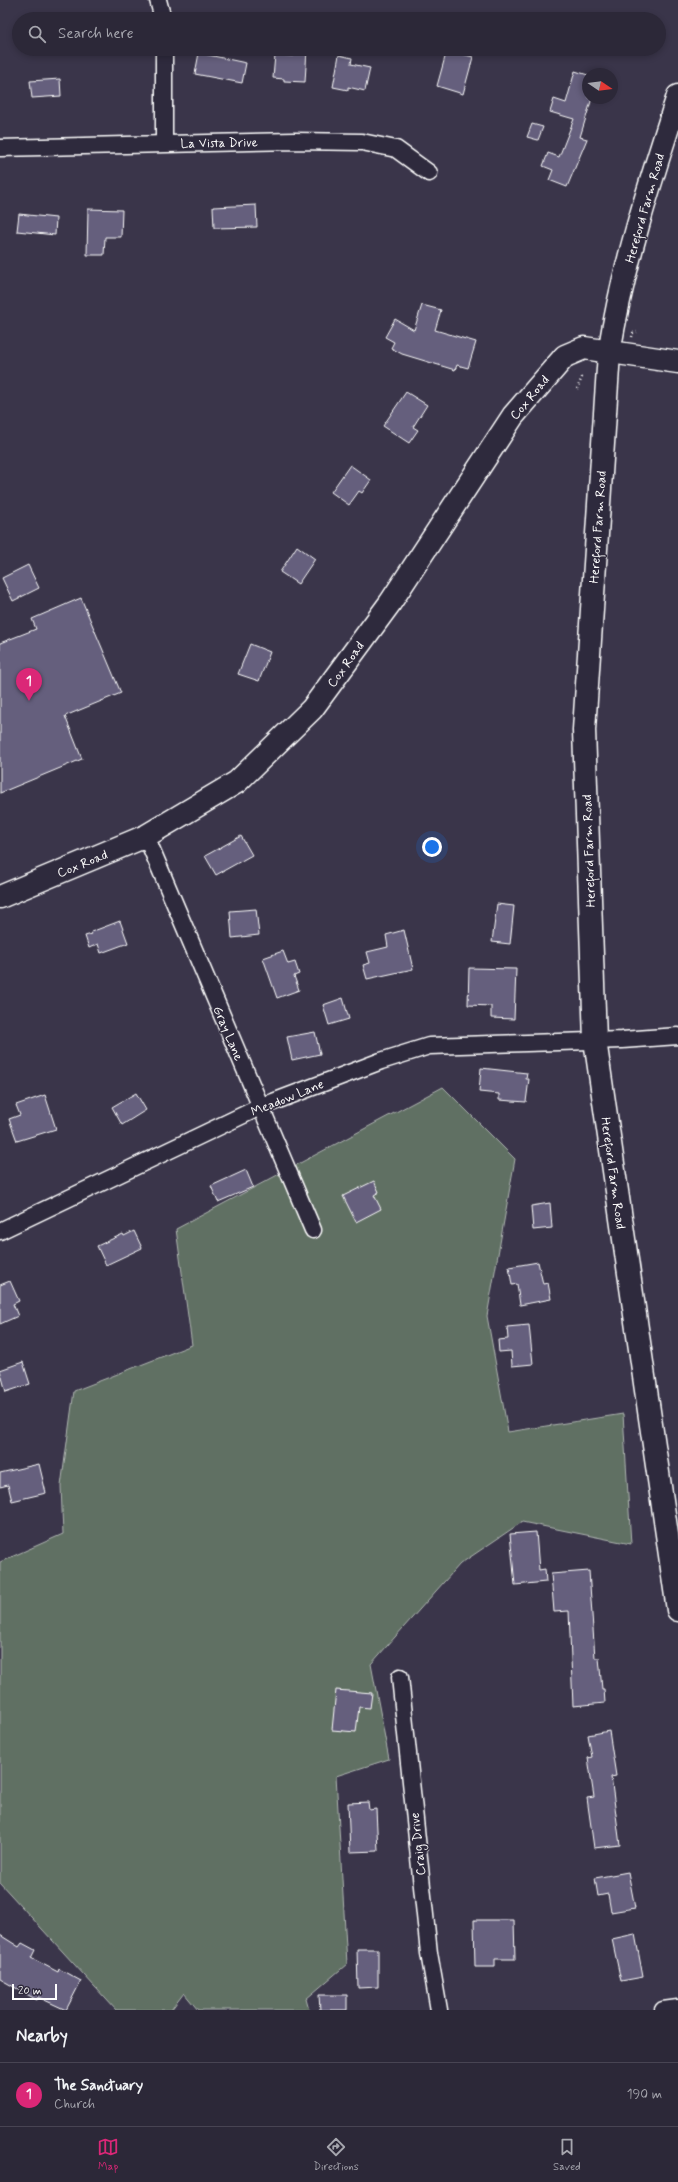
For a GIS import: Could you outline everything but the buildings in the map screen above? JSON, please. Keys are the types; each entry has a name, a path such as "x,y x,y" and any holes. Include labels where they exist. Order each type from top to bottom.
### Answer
{"street":[{"path":"158,0 161,12"},
{"path":"164,56 164,143"},
{"name":"Hereford Farm Road","path":"678,96 644,201 614,319 609,352 584,730 595,1040 678,1610"},
{"name":"La Vista Drive","path":"0,148 164,143 294,141 362,142 396,149 429,173"},
{"name":"Cox Road","path":"0,897 146,836 237,782 312,709 390,603 513,416 558,363 574,351 584,348 678,362"},
{"name":"Gray Lane","path":"146,836 313,1230"},
{"name":"Meadow Lane","path":"0,1232 260,1107 381,1061 429,1046 678,1036"},
{"name":"Craig Drive","path":"400,1677 429,1953 439,2010"},
{"path":"662,2010 678,2008"}],"path":[{"path":"632,337 633,333 637,332"},
{"path":"576,388 583,375"}],"green space":[{"path":"443,1087 515,1159 487,1316 508,1432 623,1414 631,1544 522,1522 460,1564 371,1664 389,1759 336,1776 347,1964 306,1999 309,2010 198,2010 184,1993 171,2010 116,2010 0,1883 0,1562 63,1534 61,1486 74,1391 192,1345 176,1229"}],"place":[{"name":"The Sanctuary","path":"29,701"}]}
